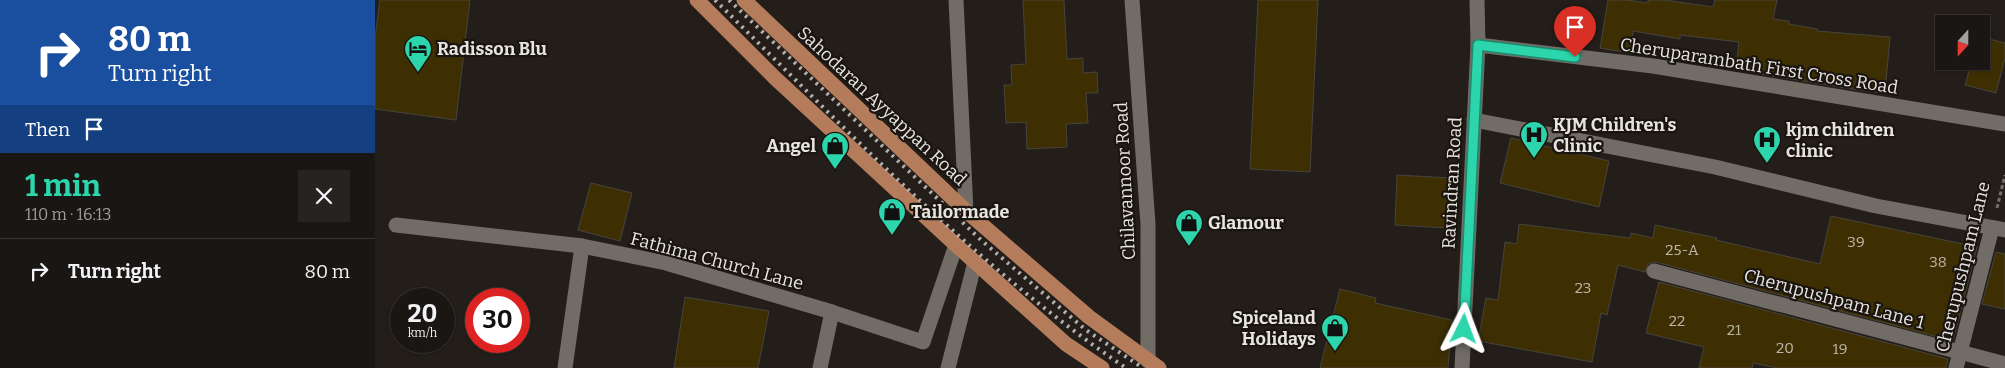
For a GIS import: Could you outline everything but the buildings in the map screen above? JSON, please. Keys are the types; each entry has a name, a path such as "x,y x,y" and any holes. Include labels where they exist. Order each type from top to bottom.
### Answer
{"main road":[{"path":"697,0 775,78 956,245 1066,344 1102,368"},
{"name":"Sahodaran Ayyappan Road","path":"744,0 966,211 1089,317 1153,364"}],"street":[{"path":"956,0 966,211"},
{"name":"Chilavannoor Road","path":"1133,0 1148,224 1153,364"},
{"name":"Ravindran Road","path":"1462,368 1478,45 1477,0"},
{"name":"Cheruparambath First Cross Road","path":"1478,45 1653,66 2005,124"},
{"path":"1474,120 1715,167 1876,206 1998,229"},
{"name":"Fathima Church Lane","path":"396,225 582,246 666,263 832,312 923,342 956,245"},
{"name":"Cherupushpam Lane","path":"1956,368 1998,229"},
{"path":"565,368 582,246"},
{"path":"948,368 975,262"},
{"name":"Cherupushpam Lane 1","path":"1654,271 2005,364"},
{"path":"820,368 832,312"}],"path":[{"name":"Cherupushpam Lane","path":"1998,229 2005,175"}],"railway":[{"path":"715,0 863,146 964,240 1070,328 1126,368"},
{"path":"729,0 981,240 1086,330 1143,368"}],"place":[{"name":"Radisson Blu","path":"418,73"},
{"name":"KJM Children's Clinic","path":"1534,159"},
{"name":"kjm children clinic","path":"1767,164"},
{"name":"Angel","path":"835,170"},
{"name":"Tailormade","path":"892,236"},
{"name":"Glamour","path":"1189,247"},
{"name":"Spiceland Holidays","path":"1335,352"}],"route":[{"path":"1464,329 1478,45 1575,57"}]}
